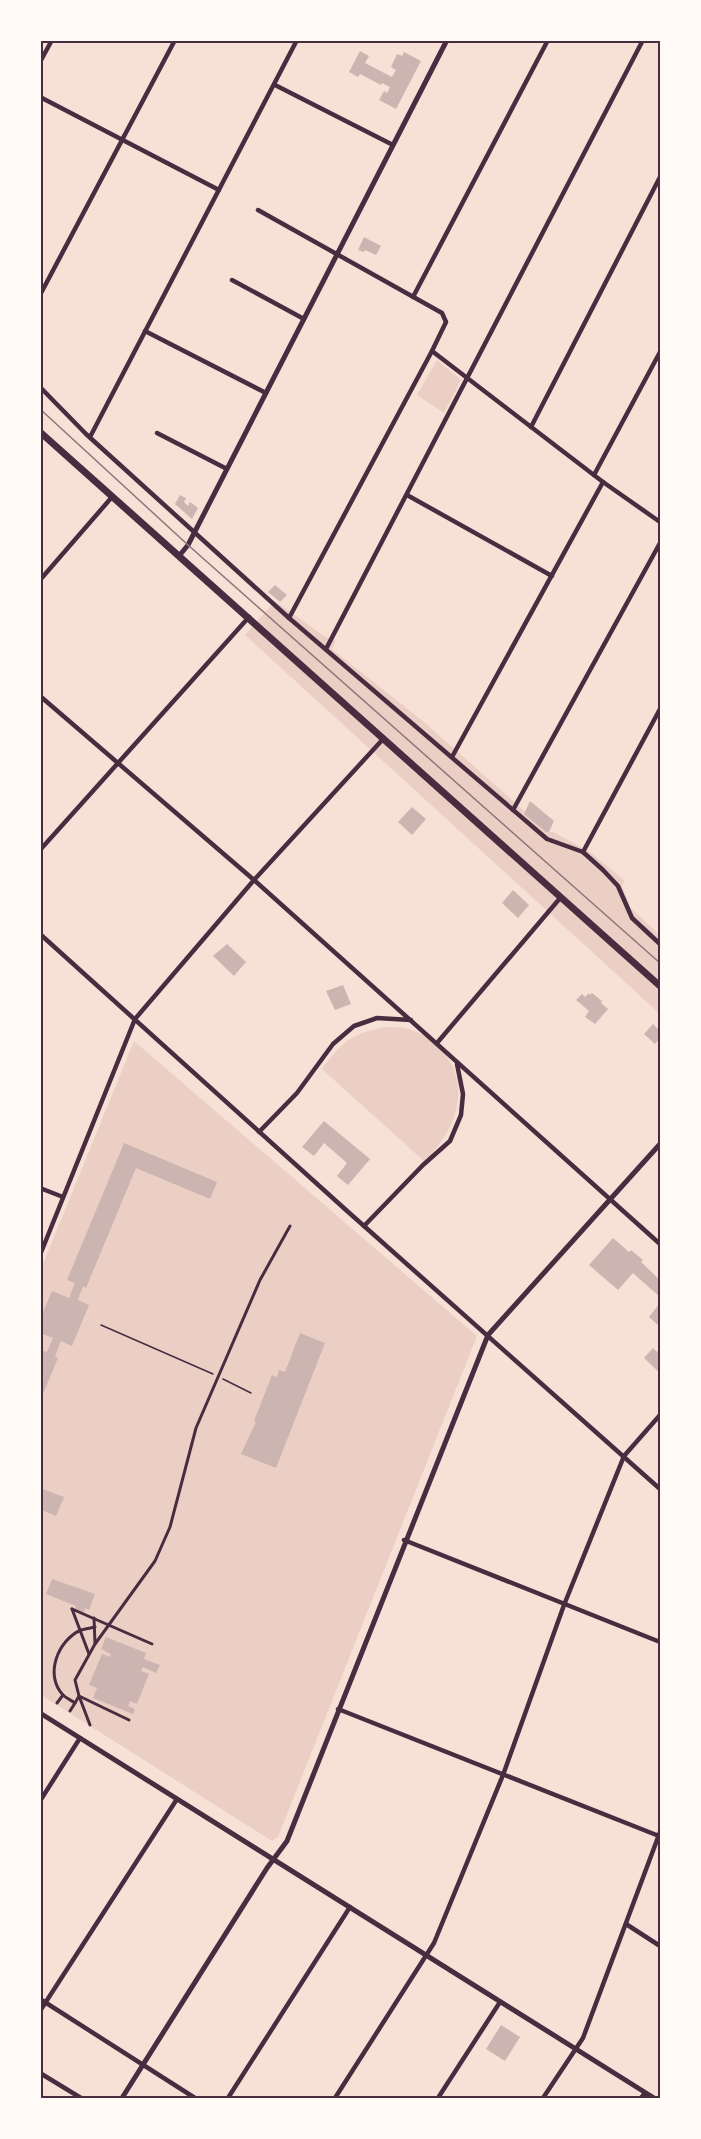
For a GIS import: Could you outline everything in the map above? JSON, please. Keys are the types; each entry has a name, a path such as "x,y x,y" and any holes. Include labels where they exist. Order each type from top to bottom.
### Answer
{"main road":[{"path":"40,432 660,986"}],"street":[{"path":"40,62 52,40"},
{"path":"40,295 175,40"},
{"path":"90,437 297,40"},
{"path":"179,556 188,545 447,40"},
{"path":"413,297 548,40"},
{"path":"326,649 643,40"},
{"path":"275,85 393,145"},
{"path":"40,97 219,190"},
{"path":"531,427 660,177"},
{"path":"258,210 442,313 446,322 289,618"},
{"path":"232,280 304,319"},
{"path":"146,331 266,393"},
{"path":"432,351 603,482 660,522"},
{"path":"594,475 660,352"},
{"path":"40,387 90,437 289,618 547,839 583,852 611,877 618,886 632,918 660,944"},
{"path":"157,433 227,469"},
{"path":"452,757 603,482"},
{"path":"407,495 552,576"},
{"path":"40,580 112,497"},
{"path":"513,810 660,543"},
{"path":"40,850 249,617"},
{"path":"40,696 254,880 660,1244"},
{"path":"583,852 660,709"},
{"path":"40,1255 135,1019 254,880 384,738"},
{"path":"437,1043 561,897"},
{"path":"40,934 660,1489"},
{"path":"259,1132 297,1093 333,1044 354,1026 377,1018 411,1020"},
{"path":"364,1226 423,1165 450,1141 461,1115 463,1094 457,1063"},
{"path":"122,2098 286,1841 488,1335 660,1144"},
{"path":"40,1188 63,1197"},
{"path":"90,1725 75,1680 95,1644 154,1561 170,1527 196,1428 260,1280 290,1226"},
{"path":"335,2098 426,1956 503,1775 564,1605 624,1456 660,1415"},
{"path":"405,1540 660,1642"},
{"path":"89,1654 72,1609 152,1644"},
{"path":"94,1618 95,1644"},
{"path":"75,1703 63,1695 56,1681 54,1665 67,1641 80,1630 95,1627"},
{"path":"57,1703 63,1695"},
{"path":"70,1711 79,1696"},
{"path":"79,1696 129,1720"},
{"path":"338,1709 503,1775 660,1834 583,2038 543,2098"},
{"path":"40,1713 575,2049 643,2096 654,2098"},
{"path":"40,1801 80,1738"},
{"path":"40,2011 177,1799"},
{"path":"228,2098 350,1907"},
{"path":"626,1924 660,1946"},
{"path":"40,1999 195,2098"},
{"path":"438,2098 500,2002"},
{"path":"40,2073 81,2098"}],"path":[{"path":"101,1325 219,1376 250,1393"}],"shaded area":[{"path":"437,360 461,380 444,413 417,395"},
{"path":"275,601 324,636 336,641 332,649 424,722 548,832 553,832 590,852 625,881 622,885 630,907 660,935 660,1014 245,635"},
{"path":"386,1027 408,1029 426,1037 448,1059 455,1074 458,1089 453,1120 446,1135 424,1161 322,1069 348,1040"},
{"path":"134,1041 477,1336 278,1837 272,1841 41,1695 40,1271"}],"building":[{"path":"360,51 369,56 365,63 392,77 396,70 391,67 397,54 402,56 404,52 421,61 396,109 379,100 384,91 387,93 390,87 360,74 358,77 349,72"},
{"path":"364,237 381,246 376,255 365,250 364,252 358,250"},
{"path":"180,495 186,498 184,502 188,506 190,502 198,508 192,519 175,504"},
{"path":"275,585 287,595 280,602 268,592"},
{"path":"530,801 554,821 549,832 524,814"},
{"path":"412,807 426,819 412,835 398,822"},
{"path":"513,890 529,905 518,918 502,903"},
{"path":"227,944 246,962 234,976 213,956"},
{"path":"343,985 351,1004 335,1010 326,991"},
{"path":"589,993 602,1001 601,1003 608,1009 595,1024 585,1017 589,1011 576,1000 582,994 585,997"},
{"path":"653,1024 660,1031 660,1038 655,1044 644,1034"},
{"path":"324,1121 370,1159 348,1185 337,1176 347,1163 324,1143 314,1156 302,1147"},
{"path":"124,1143 217,1182 210,1199 136,1168 86,1288 83,1286 78,1300 89,1305 72,1346 61,1341 55,1356 58,1358 40,1401 40,1350 47,1352 53,1338 40,1333 40,1319 52,1291 69,1298 75,1283 67,1280"},
{"path":"613,1238 629,1252 631,1250 643,1260 641,1262 660,1280 660,1297 633,1273 618,1290 589,1265"},
{"path":"660,1303 660,1327 649,1317"},
{"path":"300,1333 325,1343 276,1468 241,1454 256,1422 254,1421 272,1375 277,1377 279,1370 285,1372"},
{"path":"653,1348 657,1352 660,1348 660,1373 644,1358"},
{"path":"40,1488 64,1497 56,1516 40,1509"},
{"path":"52,1579 95,1594 89,1610 85,1608 84,1613 75,1609 76,1606 46,1594"},
{"path":"106,1637 146,1653 144,1659 160,1665 156,1673 143,1667 141,1671 149,1674 137,1704 130,1701 128,1706 135,1709 133,1714 93,1698 97,1688 89,1685 102,1654 110,1657 111,1654 101,1649"},
{"path":"501,2025 520,2037 505,2061 486,2049"}],"tram line":[{"path":"40,409 188,545 660,963"}]}
